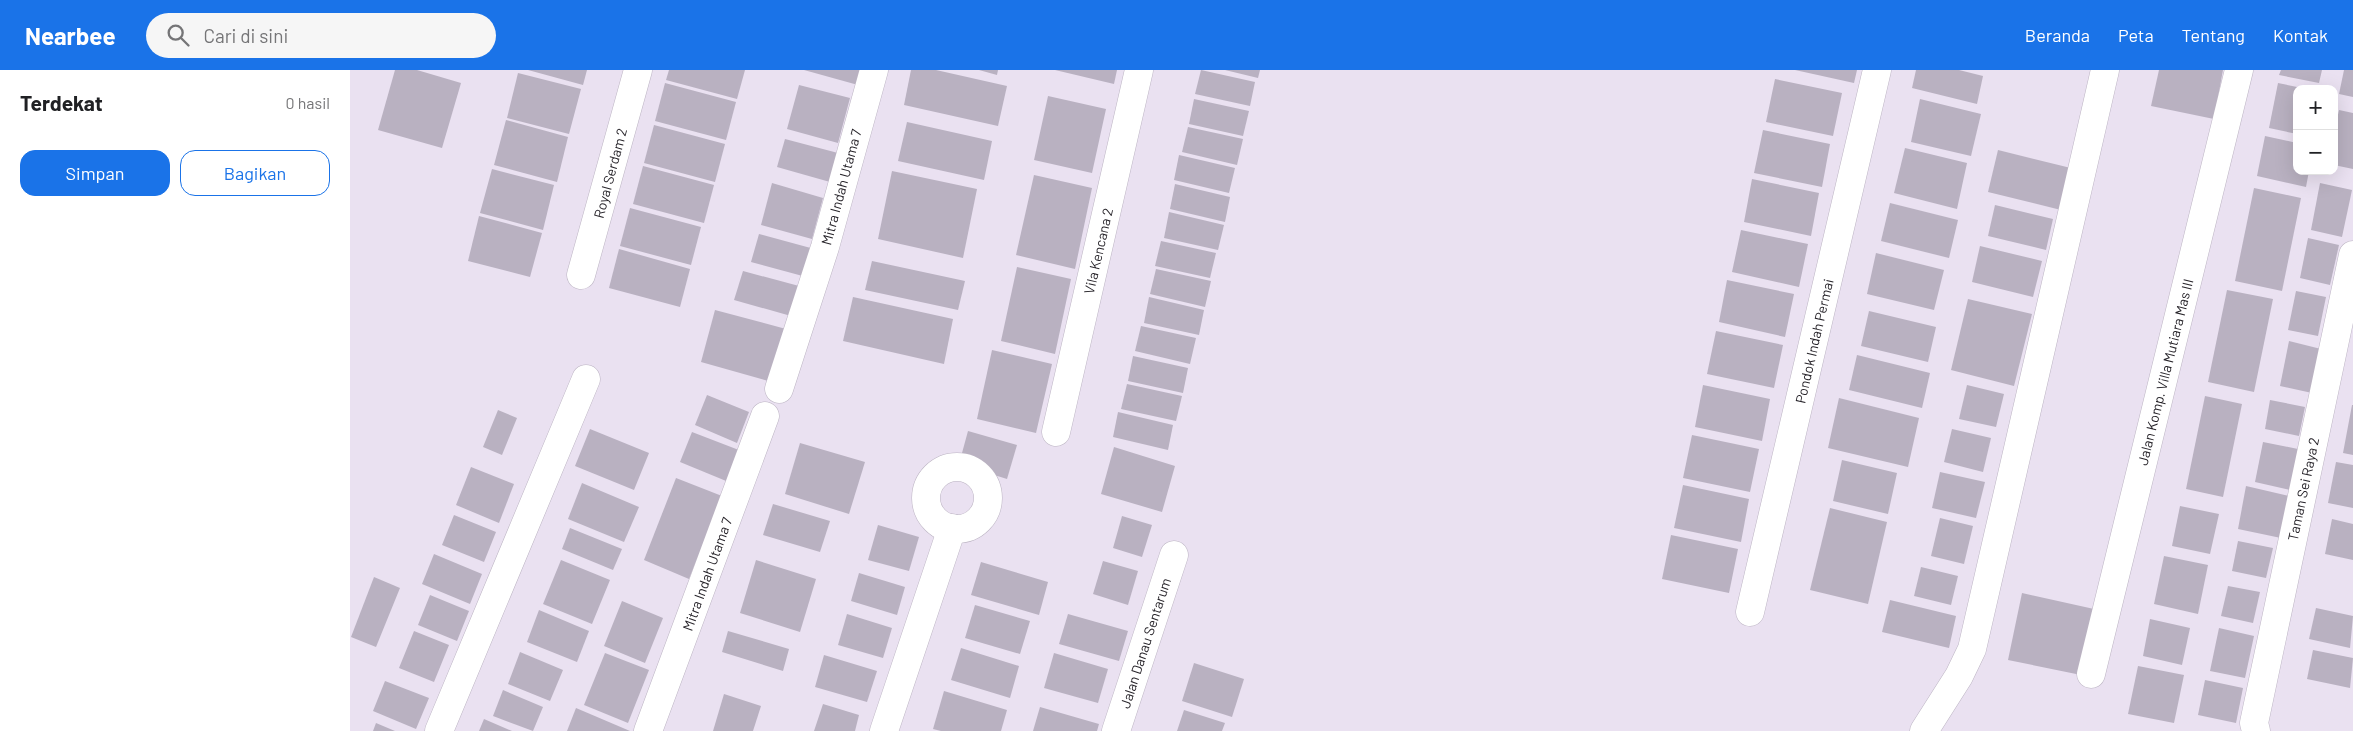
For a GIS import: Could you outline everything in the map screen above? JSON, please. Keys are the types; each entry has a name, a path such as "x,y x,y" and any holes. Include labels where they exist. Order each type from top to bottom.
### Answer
{"street":[{"name":"Royal Serdam 2","path":"581,275 638,70"},
{"name":"Mitra Indah Utama 7","path":"779,389 825,247 874,70"},
{"name":"Vila Kencana 2","path":"1056,432 1139,70"},
{"name":"Pondok Indah Permai","path":"1750,612 1877,70"},
{"path":"1924,731 1959,676 1972,649 2105,70"},
{"name":"Jalan Komp. Villa Mutiara Mas III","path":"2092,674 2239,70"},
{"name":"Taman Sei Raya 2","path":"2255,727 2353,255"},
{"path":"439,731 586,379"},
{"name":"Mitra Indah Utama 7","path":"648,731 765,416"},
{"path":"884,731 952,528"},
{"name":"Jalan Danau Sentarum","path":"1116,731 1174,556"}],"building":[{"path":"395,70 417,70 461,83 442,148 378,130"},
{"path":"528,70 587,70 583,85"},
{"path":"669,70 745,70 737,99 666,80"},
{"path":"804,70 862,70 858,85"},
{"path":"911,70 936,70 1007,86 998,126 904,105"},
{"path":"979,70 998,70 997,75"},
{"path":"1055,70 1117,70 1114,84"},
{"path":"1201,70 1255,82 1250,106 1195,94"},
{"path":"1225,70 1260,70 1258,78"},
{"path":"1795,70 1857,70 1854,83"},
{"path":"1916,70 1959,70 1983,76 1977,104 1912,88"},
{"path":"2159,70 2223,70 2214,119 2151,106"},
{"path":"2281,70 2322,70 2319,83 2279,75"},
{"path":"2344,70 2353,70 2353,97 2339,94"},
{"path":"518,73 581,89 569,134 507,118"},
{"path":"1775,79 1842,93 1833,136 1766,122"},
{"path":"665,83 736,102 726,140 655,121"},
{"path":"2278,83 2293,86 2293,133 2269,128"},
{"path":"799,85 850,98 838,143 787,129"},
{"path":"1048,96 1106,109 1092,173 1034,160"},
{"path":"1194,99 1249,111 1243,136 1189,124"},
{"path":"1920,99 1981,114 1971,156 1911,142"},
{"path":"2339,110 2353,113 2353,169 2338,166"},
{"path":"506,120 568,137 557,182 494,165"},
{"path":"907,122 992,141 984,180 898,161"},
{"path":"654,125 725,144 715,182 644,163"},
{"path":"1188,127 1243,139 1237,165 1182,152"},
{"path":"1763,130 1830,144 1822,187 1754,173"},
{"path":"2265,136 2293,142 2293,175 2308,175 2306,187 2257,176"},
{"path":"785,139 838,153 830,182 777,167"},
{"path":"1905,148 1967,163 1957,209 1894,193"},
{"path":"1998,150 2079,170 2069,212 1988,192"},
{"path":"1179,155 1235,168 1229,193 1174,180"},
{"path":"643,166 714,185 704,223 633,204"},
{"path":"492,169 554,185 543,230 480,213"},
{"path":"892,171 977,189 963,258 878,239"},
{"path":"1034,175 1092,188 1075,269 1016,255"},
{"path":"1752,179 1819,193 1811,236 1744,222"},
{"path":"772,183 823,198 812,239 761,225"},
{"path":"2320,183 2352,190 2342,237 2311,230"},
{"path":"1175,184 1230,197 1225,222 1170,209"},
{"path":"2254,188 2301,198 2282,291 2235,281"},
{"path":"1890,203 1958,220 1949,258 1881,241"},
{"path":"1995,205 2053,219 2046,250 1988,236"},
{"path":"630,208 701,227 691,265 620,246"},
{"path":"1169,212 1224,225 1218,250 1164,238"},
{"path":"479,216 542,233 530,277 468,261"},
{"path":"1741,230 1808,244 1799,287 1732,272"},
{"path":"759,234 818,250 810,278 751,262"},
{"path":"2308,238 2339,245 2330,285 2300,278"},
{"path":"1161,241 1216,253 1210,278 1155,266"},
{"path":"1980,246 2042,261 2033,297 1972,282"},
{"path":"619,249 690,269 680,307 609,288"},
{"path":"1876,253 1944,270 1934,310 1867,294"},
{"path":"872,261 965,281 958,310 865,290"},
{"path":"1017,267 1071,279 1055,354 1001,341"},
{"path":"1156,269 1211,281 1205,307 1150,294"},
{"path":"743,271 799,286 791,316 734,300"},
{"path":"1727,280 1794,294 1785,337 1719,322"},
{"path":"2227,290 2273,299 2254,392 2208,382"},
{"path":"2296,291 2326,297 2318,336 2288,330"},
{"path":"853,297 953,319 944,364 843,341"},
{"path":"1149,297 1204,310 1199,335 1144,323"},
{"path":"1968,299 2032,314 2014,386 1951,370"},
{"path":"715,310 786,329 772,382 701,362"},
{"path":"1869,311 1936,327 1928,362 1861,346"},
{"path":"1141,326 1196,338 1190,364 1135,351"},
{"path":"1716,331 1783,345 1774,388 1707,374"},
{"path":"2289,341 2321,349 2312,393 2280,386"},
{"path":"992,350 1052,364 1036,433 977,419"},
{"path":"1857,355 1930,373 1922,408 1849,390"},
{"path":"1133,356 1188,368 1183,393 1128,381"},
{"path":"1127,384 1182,396 1176,421 1121,409"},
{"path":"1703,385 1770,399 1762,441 1695,427"},
{"path":"1967,385 2004,394 1996,427 1959,419"},
{"path":"707,395 749,412 737,443 695,425"},
{"path":"2205,396 2242,404 2223,497 2186,489"},
{"path":"1839,398 1919,418 1908,467 1828,448"},
{"path":"2270,400 2305,407 2299,436 2265,429"},
{"path":"2353,405 2353,455 2343,453"},
{"path":"498,410 517,418 502,455 483,447"},
{"path":"1118,412 1173,425 1168,450 1113,437"},
{"path":"590,429 649,453 634,490 575,466"},
{"path":"1952,429 1991,438 1983,472 1944,462"},
{"path":"968,431 1017,445 1007,479 959,464"},
{"path":"692,432 744,452 731,483 680,462"},
{"path":"1692,435 1759,449 1750,492 1683,478"},
{"path":"2263,442 2298,449 2290,490 2255,482"},
{"path":"800,443 865,462 849,514 785,494"},
{"path":"1114,447 1175,466 1162,512 1101,494"},
{"path":"1842,460 1897,473 1888,514 1833,501"},
{"path":"2336,462 2353,465 2353,508 2328,503"},
{"path":"471,467 514,484 499,523 456,505"},
{"path":"1940,472 1985,482 1976,518 1932,508"},
{"path":"676,478 722,496 689,579 644,560"},
{"path":"582,483 639,507 624,542 568,519"},
{"path":"1683,485 1749,499 1741,542 1674,528"},
{"path":"2246,486 2289,496 2281,538 2238,529"},
{"path":"773,504 830,521 820,552 763,535"},
{"path":"2180,506 2219,514 2210,554 2172,546"},
{"path":"1830,508 1887,522 1868,604 1810,590"},
{"path":"454,515 496,532 484,562 442,545"},
{"path":"1122,516 1152,525 1142,557 1113,548"},
{"path":"1940,518 1973,526 1964,564 1931,556"},
{"path":"2332,519 2353,524 2353,560 2325,554"},
{"path":"878,525 919,537 909,571 868,560"},
{"path":"570,528 622,549 613,570 562,549"},
{"path":"1671,535 1738,549 1729,593 1662,579"},
{"path":"2238,541 2273,548 2266,578 2232,571"},
{"path":"434,554 482,574 470,604 422,584"},
{"path":"2164,556 2208,565 2198,614 2154,604"},
{"path":"561,560 610,580 592,624 543,604"},
{"path":"756,560 816,579 800,632 740,613"},
{"path":"1103,561 1138,571 1128,605 1093,594"},
{"path":"981,562 1048,582 1039,615 971,595"},
{"path":"1921,567 1958,576 1951,605 1914,596"},
{"path":"859,573 905,587 897,615 851,601"},
{"path":"374,577 400,588 376,647 351,637"},
{"path":"2228,586 2260,592 2253,623 2221,616"},
{"path":"2022,593 2094,609 2081,675 2008,660"},
{"path":"430,595 469,611 457,641 418,625"},
{"path":"1890,600 1956,616 1949,648 1882,632"},
{"path":"622,601 663,618 645,663 604,646"},
{"path":"975,605 1030,621 1020,654 965,638"},
{"path":"2316,608 2353,616 2350,648 2309,639"},
{"path":"539,610 589,631 577,662 527,642"},
{"path":"847,614 892,628 883,658 838,645"},
{"path":"1068,614 1128,631 1119,661 1059,644"},
{"path":"2150,619 2190,628 2182,665 2143,656"},
{"path":"2219,628 2254,636 2245,678 2210,671"},
{"path":"414,631 449,645 434,682 399,668"},
{"path":"728,631 789,649 783,671 722,652"},
{"path":"961,648 1019,666 1010,698 951,680"},
{"path":"2313,650 2353,658 2350,688 2307,679"},
{"path":"520,652 563,670 550,701 508,684"},
{"path":"605,653 649,670 628,723 584,705"},
{"path":"1054,653 1108,669 1098,703 1044,688"},
{"path":"824,655 877,671 867,702 815,687"},
{"path":"1194,663 1244,679 1232,717 1182,701"},
{"path":"2138,666 2184,675 2174,723 2128,714"},
{"path":"2205,680 2243,688 2236,723 2198,715"},
{"path":"385,681 429,698 416,729 373,711"},
{"path":"503,690 543,707 533,731 493,716"},
{"path":"944,691 1007,710 1001,731 941,731 933,729"},
{"path":"724,694 761,706 753,731 713,731"},
{"path":"823,704 859,715 855,731 814,731"},
{"path":"1040,707 1099,724 1097,731 1033,731"},
{"path":"576,708 630,731 567,731"},
{"path":"1184,710 1225,723 1222,731 1177,731"},
{"path":"484,719 512,731 479,731"},
{"path":"376,723 395,731 373,731"}]}
